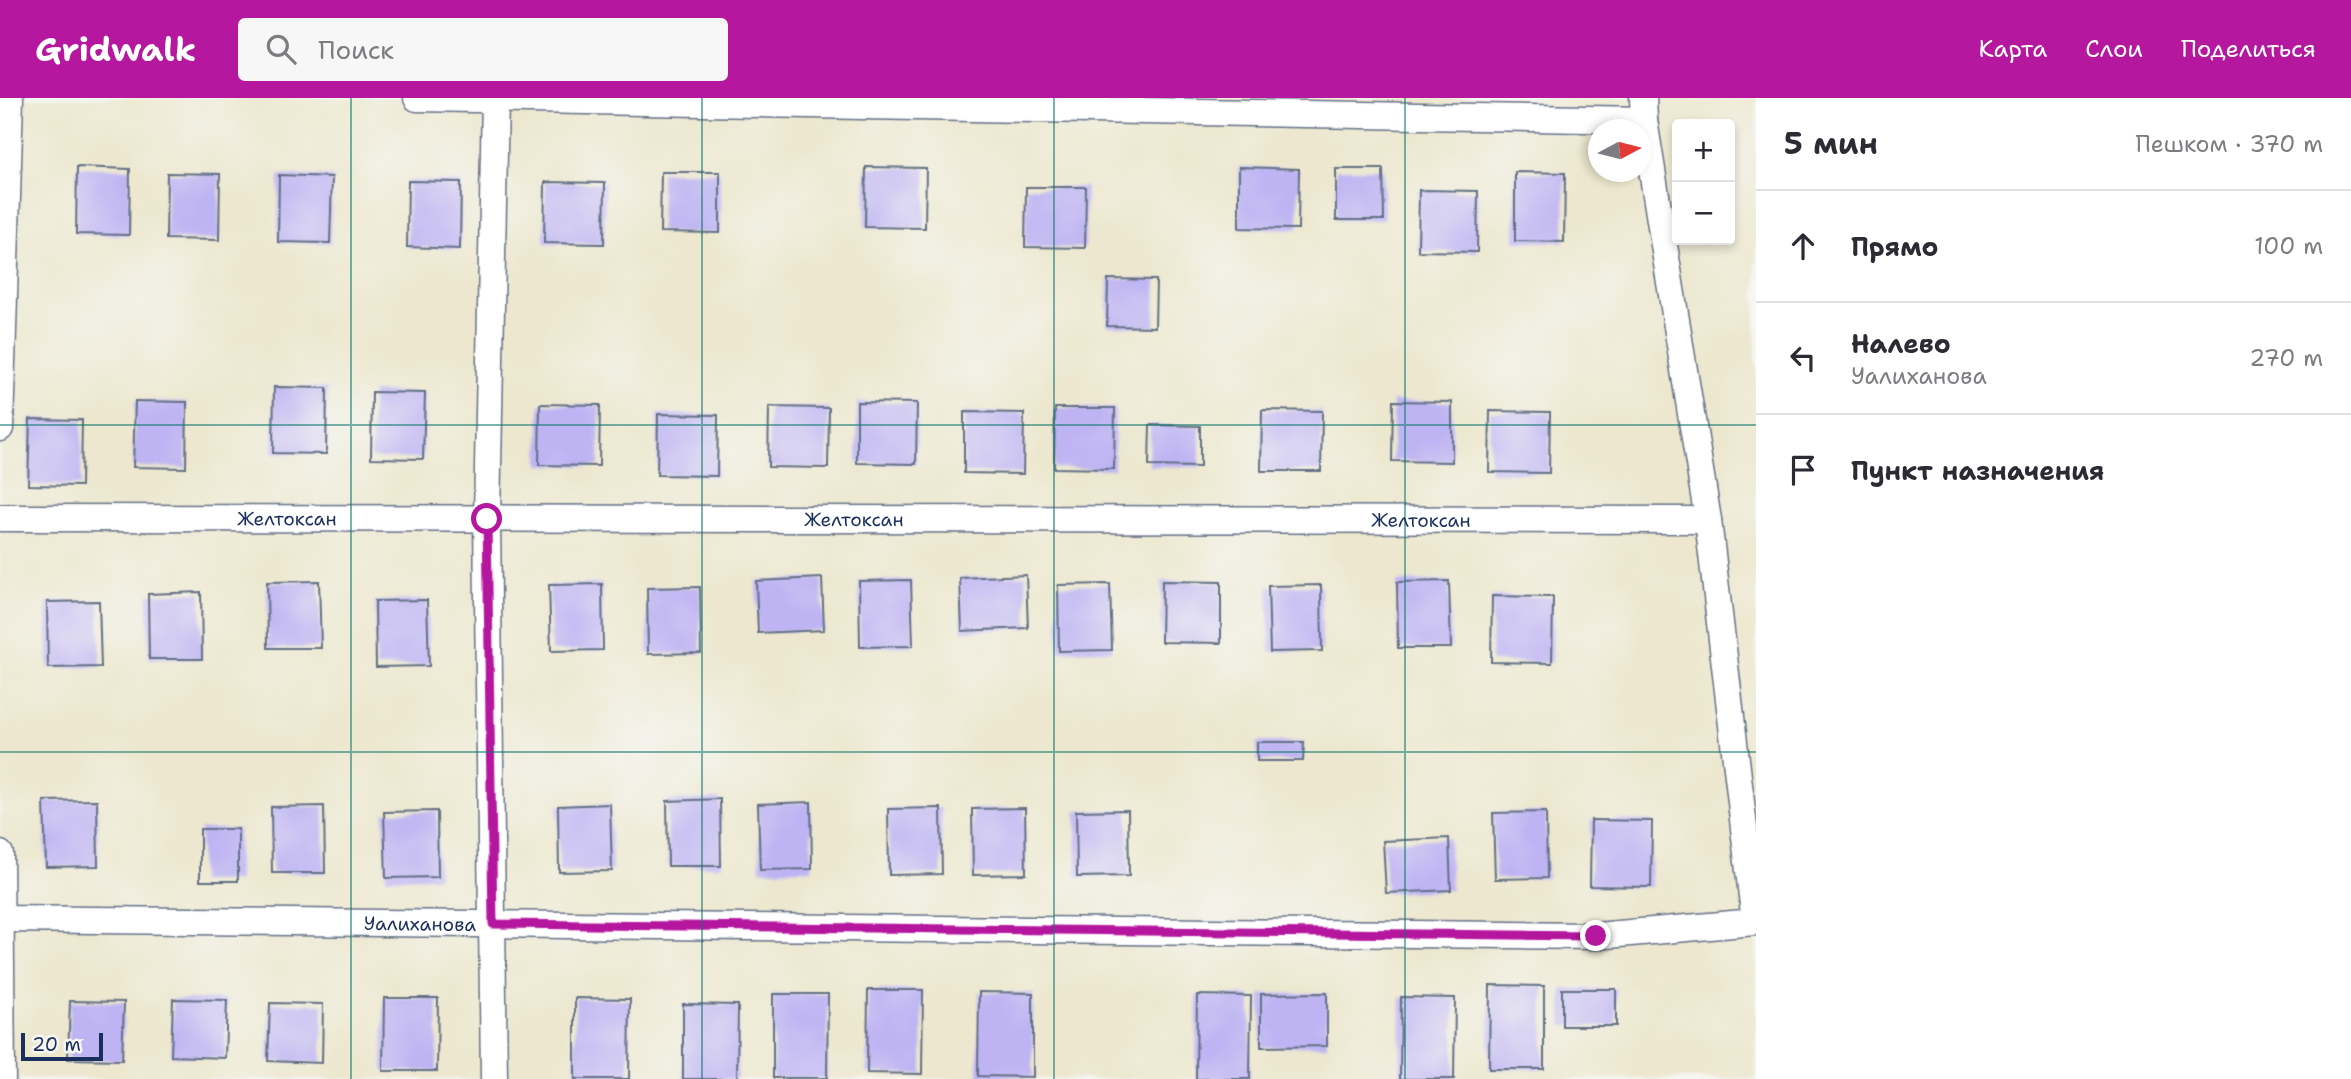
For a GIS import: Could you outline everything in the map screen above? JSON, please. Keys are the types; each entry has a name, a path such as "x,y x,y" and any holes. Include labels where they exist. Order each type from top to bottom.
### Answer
{"street":[{"path":"0,428 10,98"},
{"path":"417,98 1643,109 1708,520 1756,930"},
{"path":"494,1079 487,519 495,99"},
{"name":"Желтоксан","path":"0,518 1708,520"},
{"path":"0,854 2,1079"},
{"name":"Уалиханова","path":"0,919 1596,936 1756,922"}],"building":[{"path":"77,167 130,169 129,235 76,234"},
{"path":"866,167 926,168 925,228 865,227"},
{"path":"1239,167 1299,169 1298,229 1239,228"},
{"path":"1336,169 1383,169 1384,220 1336,220"},
{"path":"661,172 720,172 720,233 660,232"},
{"path":"1515,172 1565,173 1564,242 1515,241"},
{"path":"167,173 220,174 219,240 166,239"},
{"path":"279,175 332,177 330,243 278,242"},
{"path":"408,181 461,182 460,249 407,247"},
{"path":"545,182 605,183 604,244 544,243"},
{"path":"1026,187 1086,187 1085,248 1025,247"},
{"path":"1419,190 1478,191 1477,252 1418,251"},
{"path":"1108,279 1156,280 1155,327 1107,326"},
{"path":"274,387 327,388 326,454 273,453"},
{"path":"372,392 425,393 423,459 371,458"},
{"path":"135,401 187,402 186,468 133,467"},
{"path":"1393,401 1452,402 1452,462 1392,461"},
{"path":"857,402 917,403 916,464 857,463"},
{"path":"540,404 600,405 599,466 539,465"},
{"path":"769,407 829,408 828,468 768,467"},
{"path":"1055,408 1115,408 1114,469 1054,468"},
{"path":"1262,410 1322,411 1321,471 1261,471"},
{"path":"1490,411 1550,412 1549,473 1489,472"},
{"path":"964,412 1024,413 1023,474 964,473"},
{"path":"658,414 718,415 717,476 657,475"},
{"path":"30,419 82,420 81,486 28,485"},
{"path":"1150,425 1200,426 1200,467 1149,466"},
{"path":"1026,575 1028,628 962,631 960,578"},
{"path":"822,578 824,630 758,633 756,581"},
{"path":"911,580 913,646 860,647 859,581"},
{"path":"319,581 321,648 268,648 267,582"},
{"path":"1162,581 1221,582 1221,643 1161,642"},
{"path":"1449,581 1451,648 1398,648 1397,582"},
{"path":"602,584 603,650 551,651 549,585"},
{"path":"1110,584 1112,650 1059,651 1058,585"},
{"path":"1321,585 1322,651 1270,652 1268,586"},
{"path":"700,587 701,653 648,654 647,588"},
{"path":"201,592 202,659 149,659 148,594"},
{"path":"1492,596 1553,597 1552,663 1491,662"},
{"path":"427,600 429,666 376,667 375,601"},
{"path":"99,601 101,667 48,668 47,602"},
{"path":"1257,742 1304,742 1303,761 1257,761"},
{"path":"720,799 721,866 668,866 667,801"},
{"path":"97,800 98,866 46,867 44,801"},
{"path":"811,802 812,869 760,870 758,804"},
{"path":"610,804 612,871 559,872 558,806"},
{"path":"324,806 325,873 272,873 271,807"},
{"path":"941,808 942,874 889,875 888,809"},
{"path":"1025,808 1026,874 973,875 972,809"},
{"path":"1128,810 1129,876 1077,877 1076,811"},
{"path":"437,811 438,877 386,878 384,812"},
{"path":"1546,812 1547,878 1495,879 1493,813"},
{"path":"1591,820 1652,821 1651,887 1590,886"},
{"path":"200,829 238,829 238,881 200,881"},
{"path":"1449,838 1451,890 1386,893 1383,841"},
{"path":"1490,985 1544,986 1544,1069 1489,1069"},
{"path":"1562,989 1616,989 1616,1026 1562,1026"},
{"path":"868,990 923,990 922,1074 867,1073"},
{"path":"979,992 1033,993 1033,1077 978,1076"},
{"path":"1327,993 1327,1046 1261,1047 1261,994"},
{"path":"773,994 828,994 827,1078 773,1078"},
{"path":"1197,995 1251,996 1250,1079 1196,1079"},
{"path":"1401,997 1455,998 1454,1079 1400,1079"},
{"path":"384,998 438,998 437,1071 383,1071"},
{"path":"575,998 630,999 629,1079 575,1079"},
{"path":"173,999 227,1000 225,1058 171,1056"},
{"path":"70,1001 124,1002 122,1060 68,1059"},
{"path":"270,1003 323,1004 322,1063 268,1061"},
{"path":"683,1004 738,1005 737,1079 683,1079"}],"route":[{"path":"487,519 493,924 1596,936"}]}
